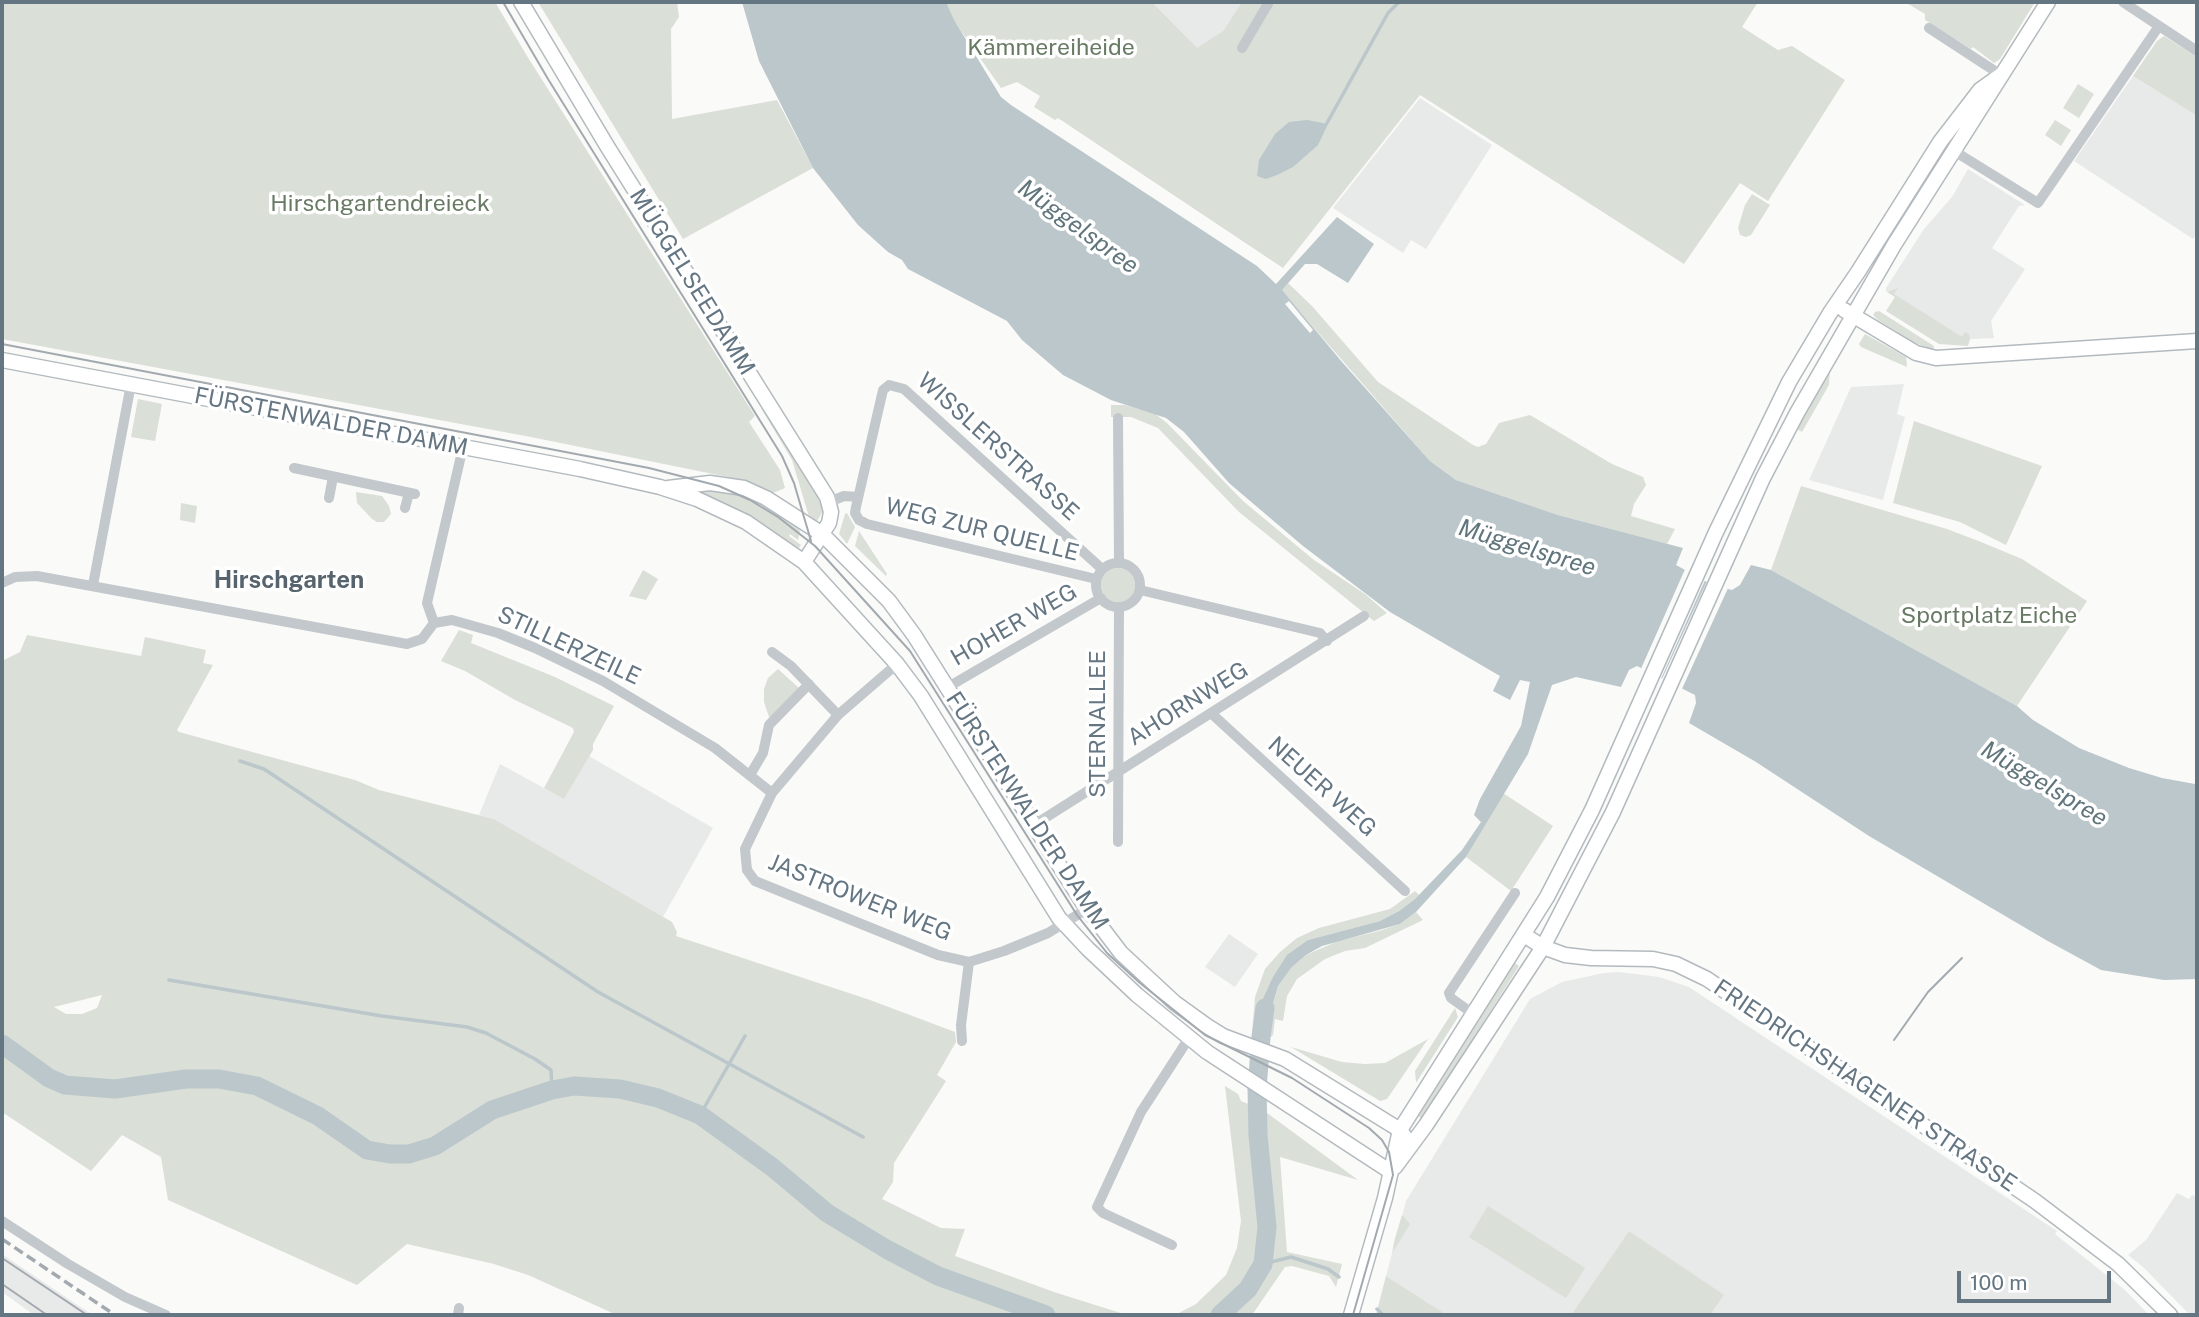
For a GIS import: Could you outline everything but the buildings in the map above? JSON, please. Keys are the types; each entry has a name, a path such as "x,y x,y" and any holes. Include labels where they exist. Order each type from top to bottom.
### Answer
{"main road":[{"name":"MÜGGELSEEDAMM","path":"521,2 607,146 830,502"},
{"path":"1391,1172 1543,947 1613,812 1763,478 1797,413 1852,315 2048,2"},
{"path":"1351,1315 1400,1130 1547,897 1592,810 1716,532 1788,382 1940,142 1980,90 2001,75"},
{"path":"1836,305 1916,353 1936,358 2197,341"},
{"name":"FÜRSTENWALDER DAMM","path":"2,360 580,469 660,487 697,499 746,522 804,562 897,664 921,696 1064,924 1107,968 1189,1038 1391,1172"},
{"name":"FÜRSTENWALDER DAMM","path":"660,487 710,483 744,488 766,498 822,534 889,601 914,635 1087,909 1121,953 1175,1003 1223,1035 1269,1052 1303,1069 1400,1130 1411,1146"},
{"path":"804,562 831,518 830,502"},
{"name":"FRIEDRICHSHAGENER STRASSE","path":"1524,935 1543,947 1576,957 1653,959 1676,964 1707,979 2035,1201 2118,1264 2170,1315"}],"street":[{"path":"1242,47 1269,2"},
{"path":"2123,2 2197,51"},
{"path":"1954,151 2038,203 2159,26"},
{"path":"1928,29 2001,75"},
{"path":"93,585 131,384"},
{"name":"WISSLERSTRASSE","path":"859,520 855,513 880,397 889,385 897,386 904,389 1099,574"},
{"path":"1118,418 1119,562"},
{"path":"2,583 15,578 37,576 407,645 422,639 433,623 428,603 463,447"},
{"path":"294,468 412,494 405,508"},
{"path":"329,498 333,477"},
{"path":"830,502 844,496 858,497"},
{"name":"WEG ZUR QUELLE","path":"859,520 867,524 1099,574"},
{"path":"1119,562 1136,571 1140,590 1130,603 1119,607 1109,605 1101,598 1097,589 1099,574 1107,565 1119,562"},
{"path":"1140,590 1320,634 1327,640"},
{"name":"HOHER WEG","path":"948,687 1101,598"},
{"name":"STERNALLEE","path":"1118,842 1119,607"},
{"name":"AHORNWEG","path":"1034,825 1364,616"},
{"name":"STILLERZEILE","path":"433,623 452,620 498,634 558,659 650,708 715,748 772,793"},
{"path":"772,652 791,666 838,715"},
{"name":"JASTROWER WEG","path":"897,664 838,715 772,793 745,849 747,870 754,881 938,956 969,962 1017,947 1064,924 1087,909"},
{"path":"750,775 763,753 769,725 809,684"},
{"name":"NEUER WEG","path":"1212,713 1405,891"},
{"path":"1472,1013 1451,998 1449,993 1515,893"},
{"path":"962,1041 961,1026 969,962"},
{"path":"1172,1245 1103,1213 1097,1207 1141,1112 1189,1038"},
{"path":"2,1221 125,1297 166,1315"}],"shaded area":[{"path":"1152,2 1242,2 1223,31 1197,49"},
{"path":"2133,76 2197,116 2197,233 2193,239 2074,161"},
{"path":"1420,98 1492,145 1426,249 1411,240 1403,253 1333,208"},
{"path":"1968,169 2025,205 2019,206 1992,248 2025,269 1991,321 1994,338 1952,340 1890,305 1895,297 1886,291 1886,288 1924,229 1952,197"},
{"path":"1904,384 1897,414 1905,417 1883,500 1809,480 1851,387"},
{"path":"589,756 713,828 663,917 494,819 479,815 500,764 564,799"},
{"path":"1229,934 1258,954 1235,987 1205,967"},
{"path":"1619,972 1659,977 1689,987 2057,1231 2055,1234 2125,1290 2149,1315 1710,1315 1723,1296 1629,1231 1571,1315 1447,1315 1386,1276 1406,1201 1530,999 1562,982"},
{"path":"2177,1193 2189,1199 2192,1195 2197,1197 2197,1315 2190,1315 2128,1255 2146,1240"},
{"path":"2,1254 93,1315 34,1315 2,1292"}],"green space":[{"name":"Hirschgartendreieck","path":"2,2 495,2 755,416 749,422 780,470 785,488 773,493 728,477 531,437 2,339"},
{"path":"538,2 677,2 679,17 671,29 672,119 777,100 813,168 683,239"},
{"name":"Kämmereiheide","path":"946,2 1152,2 1197,48 1223,31 1242,2 1758,2 1742,27 1778,50 1792,46 1845,80 1768,201 1740,183 1684,264 1420,95 1283,268 1058,118 1055,120 1034,107 1040,96 1017,82 1001,88 954,21"},
{"path":"1905,2 2035,2 2000,59 1994,63 1973,47 1971,49 1925,20 1925,14"},
{"path":"2164,36 2197,57 2197,116 2133,76 2157,41"},
{"path":"2078,84 2094,94 2079,118 2063,108"},
{"path":"2055,120 2071,130 2061,146 2045,135"},
{"path":"1752,194 1770,205 1751,235 1746,237 1740,235 1738,228 1745,205"},
{"path":"1288,283 1312,306 1378,382 1473,445 1478,447 1486,444 1499,423 1530,415 1612,464 1643,477 1646,485 1634,504 1631,516 1675,529 1667,544 1558,515 1456,480 1430,461 1281,290"},
{"path":"1898,288 1894,294 1962,337 1965,332 1969,334 1968,346 1939,344 1886,311 1895,297 1887,292"},
{"path":"1879,311 1934,346 1933,350 1913,342 1878,320 1873,315"},
{"path":"1865,334 1906,357 1907,367 1861,347 1859,344"},
{"path":"1830,369 1829,385 1802,432 1797,429"},
{"path":"138,399 162,404 155,441 131,437"},
{"path":"761,400 813,483 823,511 817,521 810,520 792,460 761,408"},
{"path":"1111,405 1125,405 1154,413 1243,501 1314,560 1365,594 1387,613 1374,621 1239,512 1158,428 1131,417 1111,417"},
{"path":"1914,421 2042,466 2006,545 1960,522 1893,503"},
{"path":"727,486 796,521 800,532 798,540 790,534 789,536 801,545 800,547 797,548 749,515 695,489"},
{"name":"Sportplatz Eiche","path":"1801,486 1947,529 1981,542 2022,559 2087,601 2017,706 1771,570"},
{"path":"356,492 382,496 391,514 384,522 372,519 357,503"},
{"path":"181,503 197,506 195,523 180,520"},
{"path":"847,513 855,527 847,544 839,534"},
{"path":"859,531 887,574 886,576 855,546"},
{"path":"1118,568 1130,573 1135,585 1130,597 1118,602 1106,597 1101,585 1106,573"},
{"path":"643,570 658,579 646,600 629,596"},
{"path":"459,630 473,635 471,643 555,677 614,706 593,744 593,750 564,799 544,788 574,732 573,728 441,661"},
{"path":"27,635 141,656 145,637 206,650 203,663 213,665 177,730 179,732 355,780 379,790 494,819 672,922 676,936 870,1000 955,1032 956,1042 937,1075 946,1081 894,1163 893,1182 882,1199 941,1228 965,1229 955,1256 1127,1315 617,1315 528,1275 494,1264 407,1244 357,1285 168,1200 161,1157 122,1135 91,1171 2,1112 2,661 20,652","holes":["102,995 97,1008 82,1014 66,1014 54,1007"]},
{"path":"778,669 799,688 770,720 764,702 764,689 768,678"},
{"path":"1503,793 1553,826 1511,891 1466,857"},
{"path":"1415,891 1419,895 1415,899 1380,921 1308,940 1262,1001 1257,1034 1252,1032 1255,997 1265,969 1280,952 1297,938 1319,928 1390,909"},
{"path":"1416,912 1423,920 1365,948 1345,951 1325,959 1297,979 1287,996 1283,1021 1275,1019 1273,1035 1264,1036 1278,986 1292,967 1306,955 1338,941 1400,924"},
{"path":"1514,962 1519,966 1422,1119 1415,1114"},
{"path":"1455,1008 1458,1017 1416,1083 1415,1071"},
{"path":"1428,1039 1387,1099 1380,1101 1291,1047 1342,1062 1385,1063"},
{"path":"1225,1086 1238,1094 1241,1101 1263,1110 1358,1180 1280,1157 1287,1252 1342,1264 1336,1287 1329,1276 1292,1266 1285,1267 1252,1315 1175,1315 1196,1304 1226,1275 1237,1248 1241,1221"},
{"path":"1488,1206 1585,1268 1566,1298 1469,1237"},
{"path":"1402,1215 1410,1224 1392,1253 1395,1238"},
{"path":"1629,1231 1724,1295 1710,1315 1571,1315"},
{"path":"1386,1276 1447,1315 1376,1315"}],"water":[{"name":"Müggelspree","path":"742,2 946,2 1001,97 1257,266 1276,284 1337,217 1374,244 1348,283 1317,264 1305,264 1282,290 1430,461 1456,480 1558,515 1683,548 1676,565 1709,583 1722,596 1725,588 1732,590 1740,585 1751,565 1771,570 2017,706 2033,720 2079,748 2129,768 2195,784 2197,979 2164,980 2101,970 2046,940 1869,836 1756,762 1689,723 1696,703 1695,695 1637,666 1629,670 1621,687 1576,677 1552,685 1528,754 1466,857 1416,912 1400,924 1322,946 1306,955 1292,967 1278,986 1264,1036 1257,1034 1262,1001 1287,955 1308,940 1380,921 1399,911 1415,899 1462,850 1481,822 1474,815 1480,799 1521,726 1530,682 1520,680 1510,700 1493,691 1500,676 1390,612 1303,546 1229,483 1184,432 1166,418 1111,400 1063,375 1022,340 1007,321 908,269 902,260 888,252 858,225 813,168 759,61"},
{"path":"1307,120 1328,124 1318,145 1293,167 1266,179 1257,176 1259,160 1275,134 1289,122"}],"pier":[{"path":"1289,301 1313,330 1310,333 1285,304"},
{"path":"1686,567 1691,573 1706,578 1660,681 1640,671"},
{"path":"1708,579 1711,580 1711,587 1720,591 1724,585 1729,586 1681,691 1661,681"}],"waterway":[{"path":"1327,123 1388,13 1399,2"},
{"path":"240,761 264,769 598,992 863,1137"},
{"path":"169,980 382,1016 467,1027 486,1033 551,1070 552,1090"},
{"path":"1220,1315 1248,1289 1263,1264 1267,1227 1258,1135 1257,1089 1265,1008"},
{"path":"700,1115 745,1036"},
{"path":"2,1044 49,1078 65,1085 115,1089 186,1079 219,1079 257,1086 318,1116 367,1150 390,1154 409,1154 435,1146 492,1110 552,1090 574,1086 620,1089 658,1098 700,1115 772,1167 827,1213 888,1250 938,1276 1046,1315"},
{"path":"1263,1264 1291,1257 1328,1269 1339,1277"},
{"path":"1377,1309 1383,1315"}],"tram line":[{"path":"503,2 782,456 794,483 811,541"},
{"path":"2,344 649,468 719,486 778,517 815,546 910,651 1077,915 1107,953 1205,1035 1292,1078 1369,1128 1382,1140 1389,1152 1393,1175 1353,1315"},
{"path":"1894,1040 1928,992 1962,958"},
{"path":"2,1258 87,1315"},
{"path":"2,1284 47,1315"}],"railway":[{"path":"2,1239 115,1315"}],"district":[{"name":"Hirschgarten","path":"289,581"}]}
